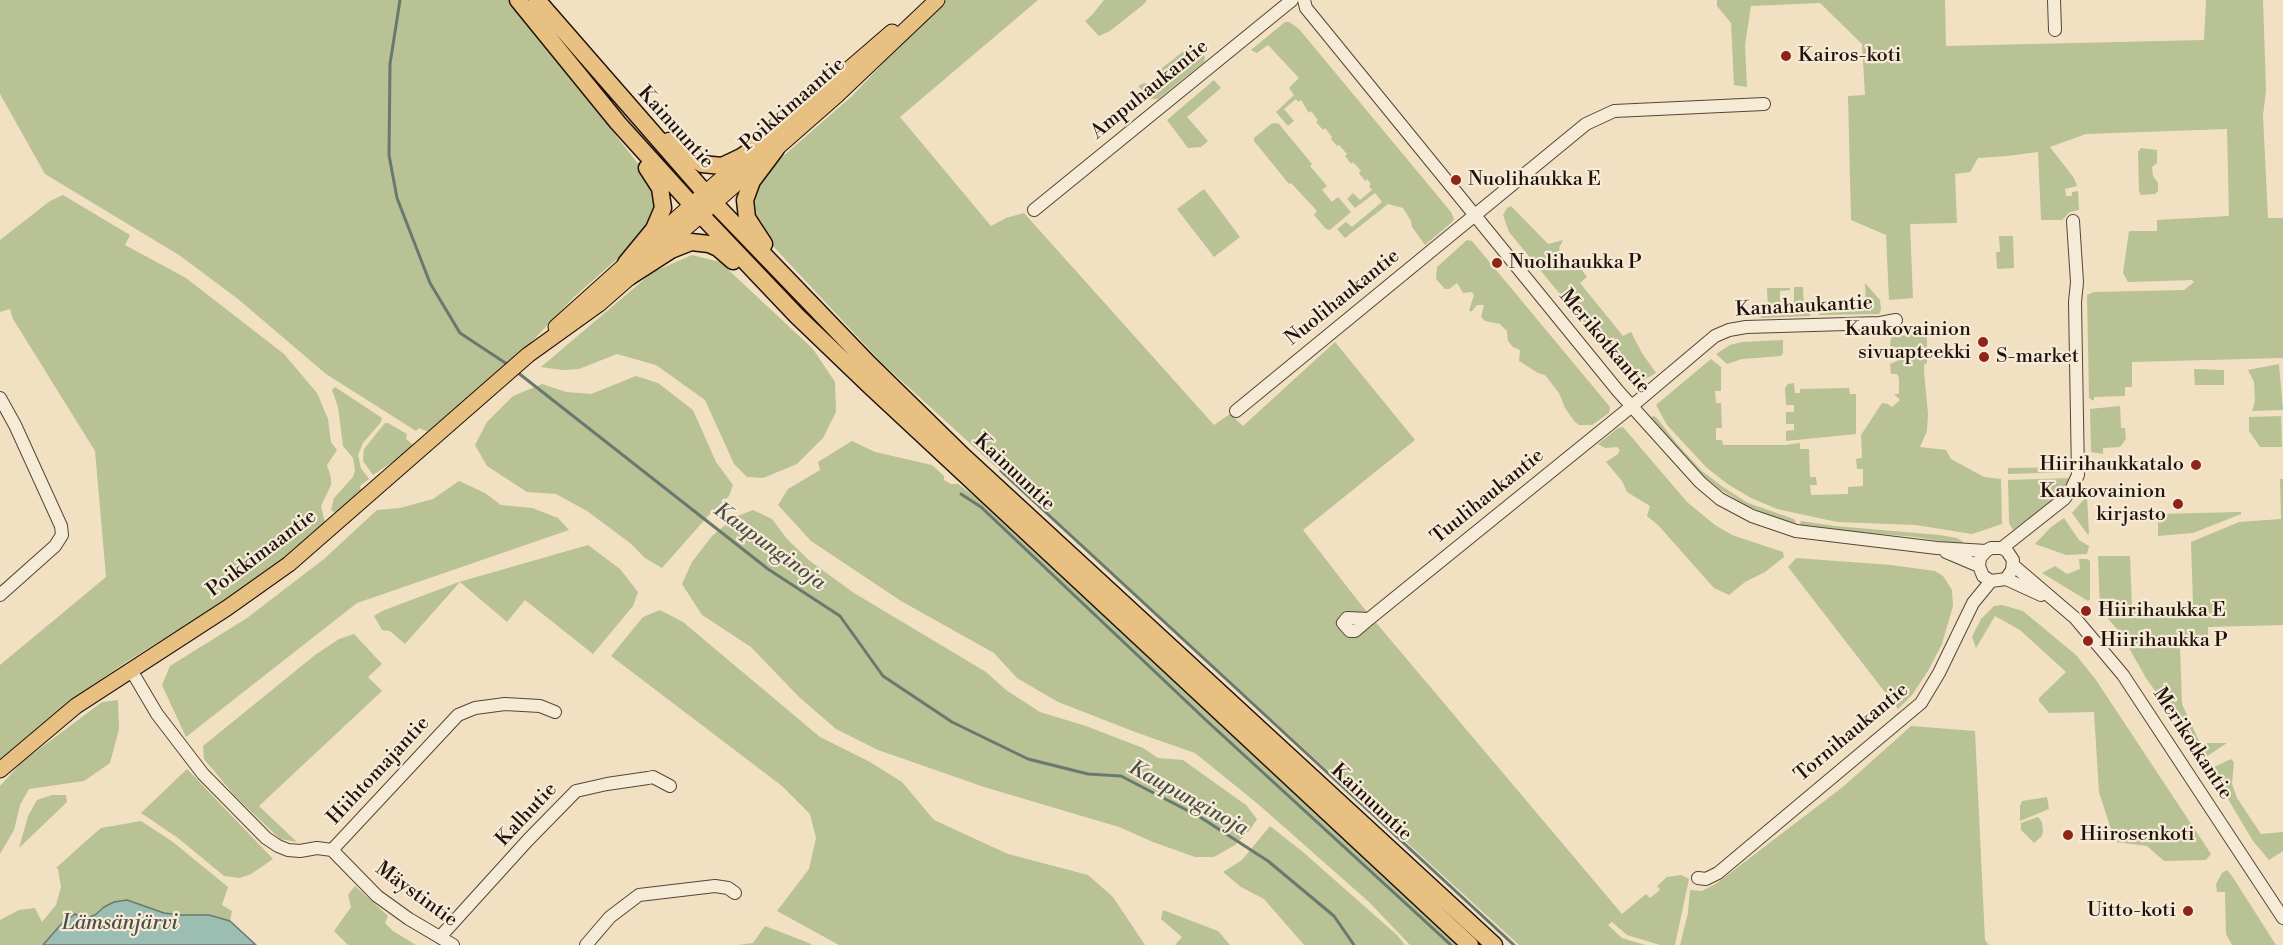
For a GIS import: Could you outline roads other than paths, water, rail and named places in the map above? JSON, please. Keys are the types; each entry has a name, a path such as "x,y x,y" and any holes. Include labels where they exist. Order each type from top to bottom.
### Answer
{"highway":[{"name":"Kainuuntie","path":"518,0 603,106 696,210 780,298 878,393 1470,945"},
{"name":"Kainuuntie","path":"537,0 709,198 869,364 963,456 1494,945"},
{"path":"619,96 677,148 702,164 722,166 774,142"},
{"path":"603,106 655,178 663,197 661,218 640,247 628,270"},
{"path":"774,142 747,189 744,209 752,228 812,306"},
{"path":"628,270 681,244 700,242 718,248 780,298"}],"main road":[{"name":"Poikkimaantie","path":"774,142 874,46 932,0"},
{"name":"Poikkimaantie","path":"0,770 76,706 228,608 289,564 502,379 577,307 628,270 774,142 866,69 937,0"}],"street":[{"name":"Ampuhaukantie","path":"1034,210 1292,0"},
{"name":"Merikotkantie","path":"1304,0 1306,8 1475,216 1632,406 1700,482 1720,499 1752,516 1808,534 1937,548 1986,551 1996,547 2009,556 2055,603 2091,635 2124,675 2283,918"},
{"path":"2054,0 2055,30"},
{"name":"Nuolihaukantie","path":"1236,411 1586,124 1614,111 1764,104"},
{"path":"1986,551 1980,558 1984,574 2006,579 2009,556 2023,533 2035,520 2064,499 2078,475 2075,303 2077,282 2073,221"},
{"name":"Kanahaukantie","path":"1632,406 1703,345 1729,330 1746,327 1880,323 1896,320"},
{"path":"0,398 15,425 61,526 62,535 55,546 0,595"},
{"name":"Tuulihaukantie","path":"1370,619 1632,406"},
{"name":"Merikotkantie","path":"1937,548 1984,574"},
{"name":"Tornihaukantie","path":"1698,878 1706,879 1718,873 1921,703 1939,673 1973,603 1984,574"},
{"name":"Merikotkantie","path":"2006,579 2055,603"},
{"name":"Hiihtomajantie","path":"131,670 157,714 203,774 266,838 288,850 332,849 458,715 475,708 505,704 540,706 555,712"},
{"name":"Kalhutie","path":"440,937 576,791 653,777 670,786"},
{"name":"Mäystintie","path":"332,849 377,896 409,919 453,945"},
{"path":"586,945 610,917 639,895 716,886 728,888 735,893"}],"water":[{"name":"Lämsänjärvi","path":"127,900 164,913 209,915 230,921 256,945 43,945 64,921 75,914 84,919 95,915 114,902"}],"waterway":[{"name":"Kaupunginoja","path":"400,0 390,64 389,155 397,198 430,283 460,333 510,366"},
{"name":"Kaupunginoja","path":"517,372 768,569 840,616 883,676 952,722 1028,759 1088,774 1121,776 1200,817 1268,861 1334,916 1354,945"},
{"path":"1001,471 1514,945"},
{"path":"961,494 981,507 1208,722 1451,945"}],"place":[{"name":"Kairos-koti","path":"1786,56"},
{"name":"Nuolihaukka E","path":"1456,180"},
{"name":"Nuolihaukka P","path":"1497,263"},
{"name":"Kaukovainion sivuapteekki","path":"1983,342"},
{"name":"S-market","path":"1984,357"},
{"name":"Hiirihaukkatalo","path":"2196,465"},
{"name":"Kaukovainion kirjasto","path":"2178,504"},
{"name":"Hiirihaukka E","path":"2086,611"},
{"name":"Hiirihaukka P","path":"2088,641"},
{"name":"Hiirosenkoti","path":"2068,835"},
{"name":"Uitto-koti","path":"2188,911"}]}
